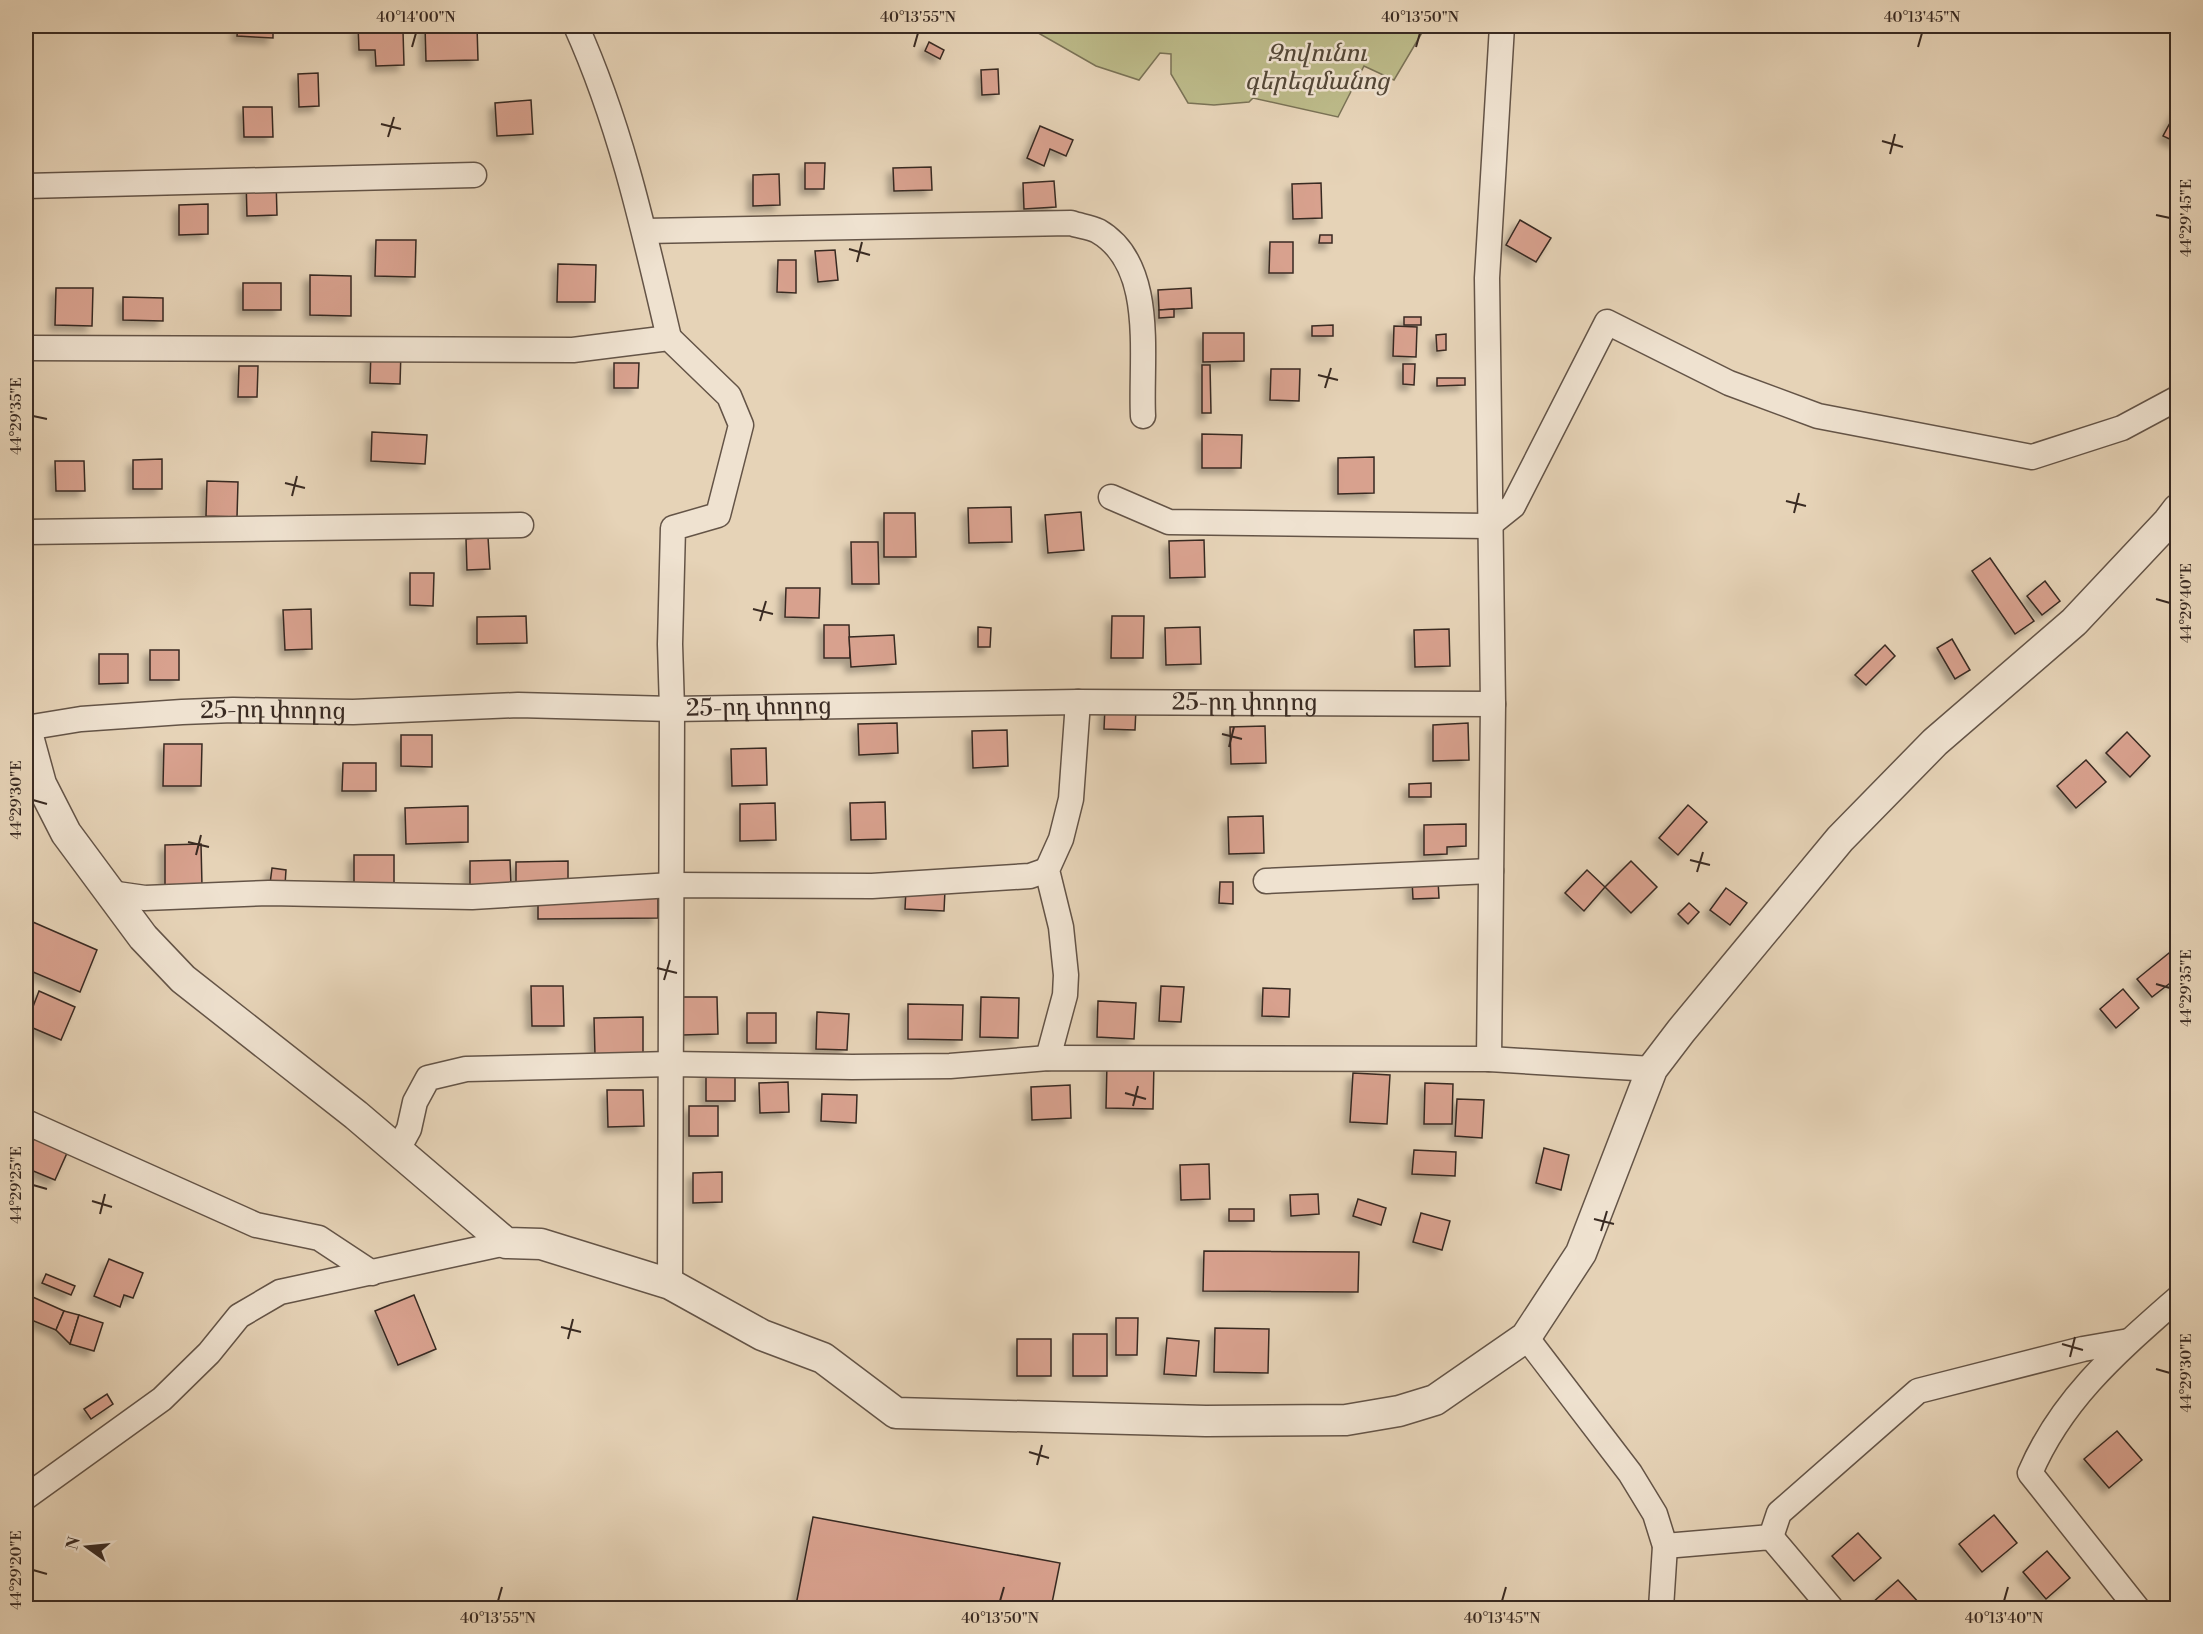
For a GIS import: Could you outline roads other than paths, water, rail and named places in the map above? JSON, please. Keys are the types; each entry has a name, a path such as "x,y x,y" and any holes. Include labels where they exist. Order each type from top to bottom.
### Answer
{"street":[{"path":"576,26 615,122 645,231 669,338 729,396 741,425 718,515 673,528 670,644 672,709 670,1284"},
{"path":"1488,1059 1493,704 1488,526 1487,278 1502,26"},
{"path":"26,186 474,175"},
{"path":"645,231 1071,223 1097,231 1124,255 1133,274 1143,330 1143,416"},
{"path":"1110,497 1168,522 1488,526 1513,506 1607,322 1729,383 1818,416 2032,456 2122,428 2178,398"},
{"path":"26,348 573,350 669,338"},
{"path":"26,1497 162,1399 209,1353 239,1316 280,1292 506,1243 541,1244 670,1284 762,1335 823,1358 896,1413 1183,1421 1346,1420 1399,1411 1435,1400 1526,1337 1581,1253 1652,1069 1763,928 1840,839 1935,742 2074,622 2178,509"},
{"path":"26,532 521,525"},
{"path":"1048,1058 1065,995 1066,975 1061,927 1047,870 1061,839 1071,799 1078,702"},
{"name":"25-րդ փողոց","path":"26,729 81,719 233,710 353,712 518,705 672,709 1078,702 1493,704"},
{"path":"26,729 41,784 66,833 144,937 183,978 356,1115 506,1243"},
{"path":"110,893 145,898 269,893 472,897 672,885 872,886 1030,876 1047,870"},
{"path":"1266,881 1491,871"},
{"path":"397,1151 409,1129 415,1102 428,1078 466,1069 671,1064 863,1067 950,1065 1048,1058 1488,1059 1652,1069"},
{"path":"26,1122 256,1225 319,1238 372,1273"},
{"path":"2137,1608 2030,1473 2043,1443 2083,1385 2178,1298"},
{"path":"1526,1337 1630,1473 1655,1514 1665,1546 1661,1608"},
{"path":"1771,1537 1779,1513 1918,1391 2083,1349 2129,1341"},
{"path":"1665,1546 1771,1537"},
{"path":"1771,1537 1832,1608"}],"park label":[{"name":"Զովունու գերեզմանոց","path":"1317,68"}]}
